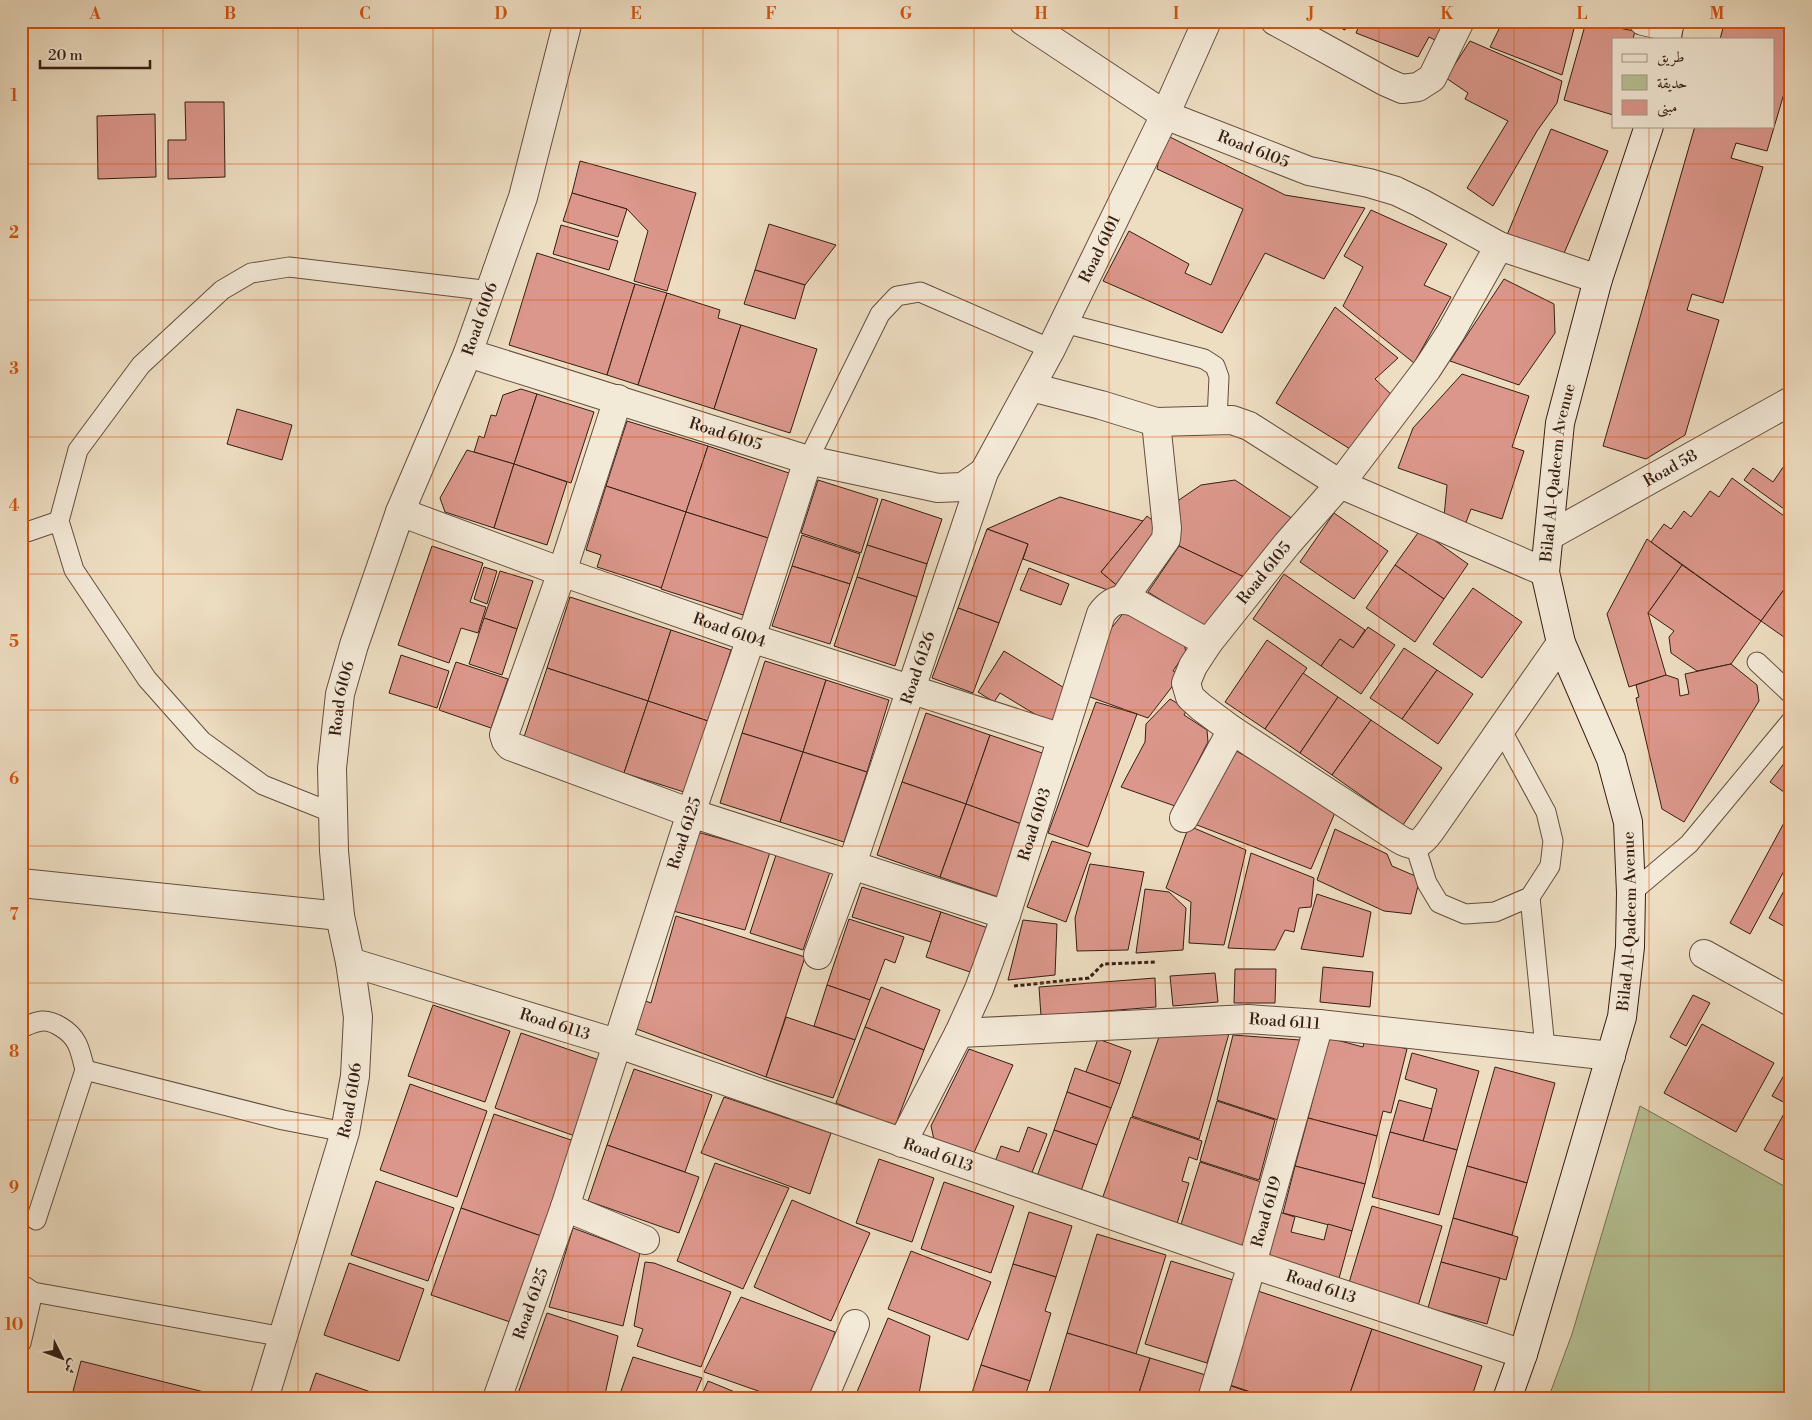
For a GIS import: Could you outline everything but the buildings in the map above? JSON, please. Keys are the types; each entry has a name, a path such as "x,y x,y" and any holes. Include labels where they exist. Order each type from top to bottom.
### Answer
{"street":[{"name":"Road 6106","path":"264,1399 345,1132 355,1076 358,1017 350,962 340,916 334,851 332,768 340,694 354,644 400,512 468,353 523,197 568,21"},
{"name":"Road 6105","path":"1023,21 1165,115 1309,171 1369,183 1396,191 1421,202 1499,246 1598,279"},
{"name":"Road 6101","path":"984,472 1064,323 1165,115 1207,21"},
{"path":"1275,21 1402,89 1418,87 1432,78 1460,21"},
{"name":"Bilad Al-Qadeem Avenue","path":"1507,1399 1523,1354 1611,1056 1623,1008 1630,947 1631,893 1628,822 1611,759 1561,643 1545,572 1560,423 1598,279 1648,128"},
{"name":"Road 6105","path":"1232,730 1201,707 1190,696 1186,683 1193,666 1208,643 1287,544 1340,484 1432,361 1451,332 1499,246"},
{"name":"Road 6105","path":"468,353 808,460 938,488 964,487 984,472"},
{"path":"1031,387 1101,405 1156,422 1232,420 1249,426 1340,484 1545,572"},
{"path":"618,399 562,572 504,734 506,741 510,746 691,813 1006,915"},
{"name":"Road 58","path":"1549,536 1791,401"},
{"path":"1156,422 1167,528 1166,539 1124,598 1208,643"},
{"name":"Road 6125","path":"497,1399 564,1207 691,813 751,638 808,460"},
{"name":"Road 6126","path":"818,955 852,864 984,472"},
{"name":"Road 6104","path":"400,512 562,572 751,638 1062,738"},
{"name":"Road 6103","path":"902,1143 959,1033 979,989 1006,915 1098,622 1105,608 1116,600 1124,598"},
{"path":"1184,818 1232,730 1407,842 1424,839 1561,643"},
{"path":"21,883 340,916"},
{"path":"1704,954 1791,1002"},
{"name":"Road 6113","path":"350,962 616,1043 1252,1264 1523,1354"},
{"name":"Road 6111","path":"959,1033 1248,1019 1319,1024 1611,1056"},
{"name":"Road 6119","path":"1212,1399 1319,1024"},
{"path":"564,1207 645,1240"},
{"path":"823,1399 855,1324"}],"lane":[{"path":"333,813 263,786 202,741 147,679 74,570 59,521 78,450 141,364 222,290 251,273 289,267 491,291"},
{"path":"808,460 880,314 897,296 920,292 1051,349"},
{"path":"1064,323 1204,359 1215,366 1219,376 1217,420"},
{"path":"21,534 59,521"},
{"path":"1757,662 1791,694"},
{"path":"1631,893 1689,844 1791,721"},
{"path":"1407,842 1439,903 1465,914 1495,912 1530,897 1550,866 1553,841 1546,812 1501,729"},
{"path":"1530,897 1545,1048"},
{"path":"21,1028 37,1021 50,1021 72,1035 85,1070 36,1220"},
{"path":"85,1070 283,1120 345,1132"},
{"path":"21,1343 27,1288 284,1337"}],"path":[{"path":"979,989 1089,978 1102,964 1157,962"}],"green space":[{"path":"1640,1106 1791,1190 1791,1399 1548,1399 1572,1334"}]}
